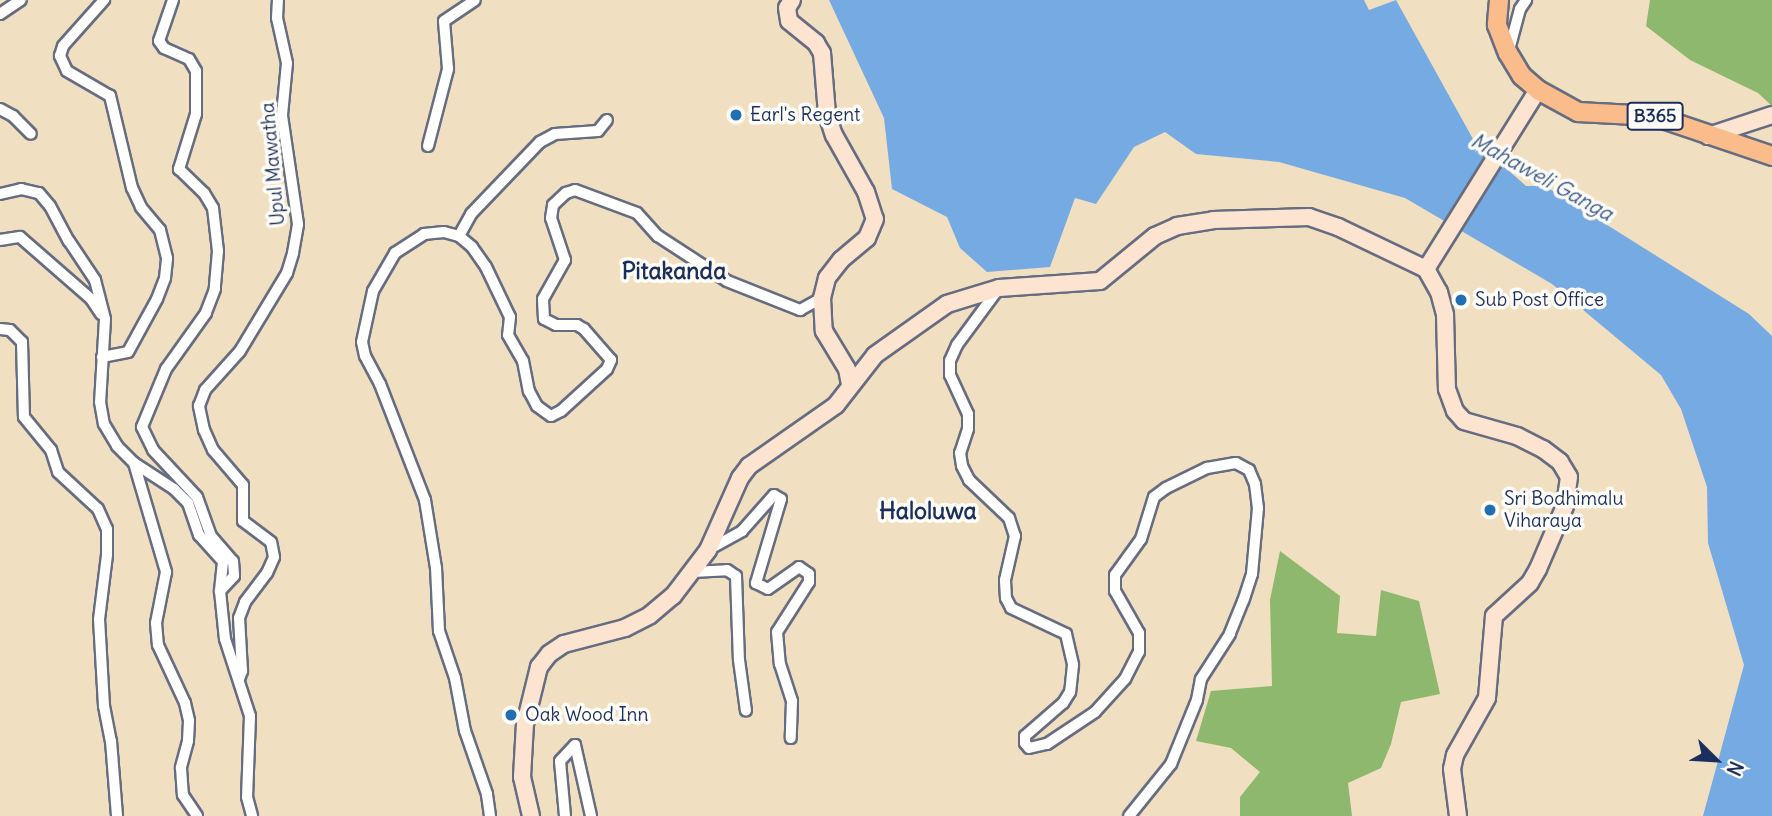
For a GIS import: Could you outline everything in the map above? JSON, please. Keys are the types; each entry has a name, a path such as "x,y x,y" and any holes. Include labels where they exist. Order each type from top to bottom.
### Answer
{"main road":[{"name":"B365","path":"1499,0 1497,25 1508,53 1522,76 1538,90 1577,112 1654,116 1772,156"}],"street":[{"path":"0,14 21,0"},
{"path":"102,357 128,352 157,299 165,278 167,258 160,230 141,207 132,188 110,96 66,71 60,56 63,46 104,0"},
{"path":"173,0 159,41 164,48 189,59 196,71 196,114 179,169 204,193 213,208 218,251 215,289 206,313 166,369 142,427 153,450 197,497 211,536 233,561 234,576 220,591"},
{"name":"Upul Mawatha","path":"239,679 242,663 239,618 245,602 267,573 274,557 271,542 243,521 243,485 214,450 204,430 199,406 205,390 240,351 287,273 293,253 298,223 282,116 287,63 277,18 278,0"},
{"path":"428,146 448,69 443,21 475,0"},
{"path":"792,0 787,8 789,21 816,43 822,53 827,114 834,135 866,192 875,219 867,238 841,260 827,278 822,298 824,331 847,369 850,385"},
{"path":"1508,53 1520,9 1526,0"},
{"path":"1426,270 1513,125 1538,90"},
{"path":"0,109 31,134"},
{"path":"1708,135 1772,115"},
{"path":"459,236 471,214 540,142 555,134 598,131 607,120"},
{"path":"0,194 21,189 39,193 50,206 95,280 105,319 100,401 104,424 117,446 134,463 174,489 188,503 199,535 223,562 220,591 225,639 250,716 247,797 253,816"},
{"path":"490,816 487,794 465,730 455,678 439,631 436,568 425,500 380,384 365,356 362,341 373,291 394,253 424,234 444,232 459,236 472,247 486,267 510,317 508,335 523,361 529,391 537,406 551,416 561,411 607,369 611,360 584,329 577,325 556,325 544,318 543,299 565,260 551,218 553,205 566,193 575,190 637,213 658,236 727,281 800,310 822,298"},
{"path":"531,816 522,777 528,704 540,667 549,654 564,644 625,628 650,615 673,596 708,550 749,467 836,405 875,355 947,304 999,288 1100,281 1155,236 1177,226 1213,220 1309,217 1338,227 1426,270 1439,292 1445,316 1447,389 1455,411 1464,421 1517,436 1544,449 1560,462 1569,477 1564,506 1538,569 1530,583 1494,617 1487,698 1455,755 1452,769 1458,816"},
{"path":"0,240 20,237 91,299 105,319"},
{"path":"999,288 957,345 950,361 950,375 968,414 968,429 960,453 962,466 969,480 1009,517 1015,536 1004,580 1006,597 1011,608 1066,634 1073,665 1070,692 1063,703 1026,736 1025,743 1029,748 1047,744 1096,712 1125,679 1139,652 1139,633 1115,591 1115,575 1141,539 1154,497 1166,488 1207,468 1236,463 1249,470 1255,484 1258,508 1252,574 1243,601 1230,634 1201,680 1197,700 1171,764 1129,816"},
{"path":"0,329 10,330 22,341 24,417 51,450 58,472 98,509 107,529 107,555 99,620 104,706 111,741 117,816"},
{"path":"134,463 166,572 156,623 158,645 185,703 188,741 181,768 183,795 197,816"},
{"path":"708,550 742,531 774,495 781,499 756,583 768,589 799,567 809,574 809,582 777,632 780,664 792,701 791,738"},
{"path":"692,572 727,570 736,576 738,647 746,711"},
{"path":"565,816 560,761 575,746 591,816"}],"green space":[{"path":"1650,0 1772,0 1772,106 1758,93 1690,60 1646,26"},
{"path":"1280,551 1340,596 1337,633 1376,636 1381,590 1419,601 1440,694 1401,702 1391,744 1381,768 1348,783 1352,816 1240,816 1240,797 1260,772 1231,748 1196,741 1211,691 1272,686 1270,600"}],"water":[{"path":"829,0 1364,0 1369,10 1396,0 1473,139 1526,186 1545,186 1749,314 1772,336 1772,816 1703,816 1744,665 1708,543 1707,487 1681,409 1661,375 1552,284 1405,198 1279,162 1196,154 1165,132 1134,147 1096,204 1075,198 1050,267 987,272 960,248 947,217 892,189 884,118"}],"place":[{"name":"Earl's Regent","path":"736,115"},
{"name":"Sub Post Office","path":"1461,300"},
{"name":"Sri Bodhimalu Viharaya","path":"1490,510"},
{"name":"Oak Wood Inn","path":"511,715"}],"district":[{"name":"Pitakanda","path":"674,271"},
{"name":"Haloluwa","path":"928,511"}],"water label":[{"name":"Mahaweli Ganga","path":"1542,177"}]}
